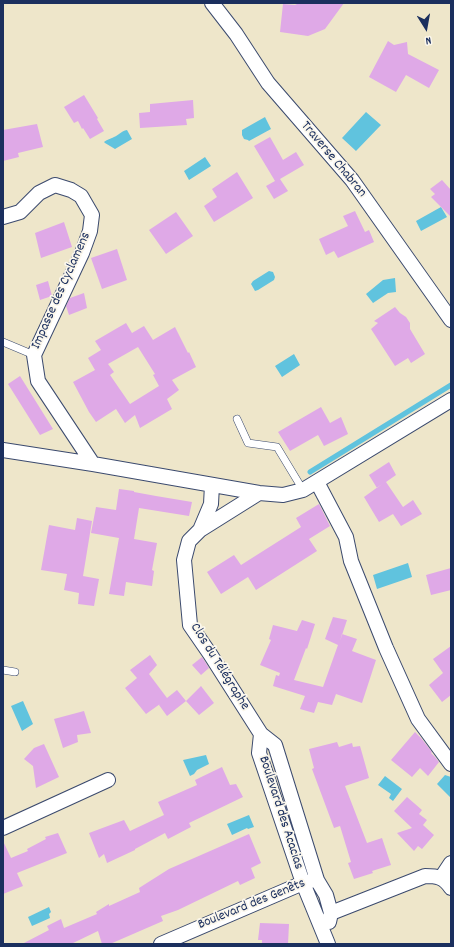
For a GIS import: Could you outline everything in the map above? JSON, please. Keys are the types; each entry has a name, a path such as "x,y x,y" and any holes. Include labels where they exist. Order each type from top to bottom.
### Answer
{"street":[{"name":"Traverse Chabran","path":"212,3 236,34 268,83 352,180 451,320"},
{"name":"Impasse des Cyclamens","path":"3,217 20,212 39,193 55,185 71,190 81,196 92,215 90,231 82,253 34,355 38,381 93,464"},
{"path":"3,450 259,493 283,495 303,490 451,400"},
{"path":"317,482 346,537 351,561 386,648 418,719 451,764"},
{"name":"Clos du Télégraphe","path":"200,530 211,504 212,485"},
{"name":"Clos du Télégraphe","path":"259,493 200,530 189,541 184,560 190,625 261,734"},
{"name":"Boulevard des Acacias","path":"261,734 275,745 317,880 326,895 330,913 327,941"},
{"name":"Boulevard des Acacias","path":"261,734 259,753 303,883 327,941"},
{"path":"3,828 108,780"},
{"path":"330,913 425,876 435,876 446,883 451,862"},
{"name":"Boulevard des Genêts","path":"161,944 303,883 317,880"}],"lane":[{"path":"3,342 34,355"},
{"path":"238,419 248,442 277,447 303,490"},
{"path":"3,670 14,672"}],"water":[{"path":"366,112 381,125 356,151 342,138"},
{"path":"265,117 271,129 249,141 244,139 242,130"},
{"path":"127,130 132,139 115,149 104,142 123,131"},
{"path":"205,157 211,166 189,180 184,171"},
{"path":"441,207 447,217 421,231 416,221"},
{"path":"269,271 273,272 275,277 274,280 255,291 251,284 253,281"},
{"path":"395,278 396,292 388,293 373,303 366,294 383,280"},
{"path":"294,354 300,365 282,377 275,366"},
{"path":"408,563 412,577 377,589 373,575"},
{"path":"23,701 33,724 22,731 11,706"},
{"path":"206,755 209,764 197,770 190,776 183,760"},
{"path":"445,775 451,777 451,798 437,784"},
{"path":"385,776 402,789 393,801 389,798 391,794 378,785"},
{"path":"249,815 254,827 247,828 232,835 227,824"},
{"path":"49,907 51,912 49,914 50,918 32,926 28,917"}],"building":[{"path":"299,3 344,3 325,29 308,36 280,32 283,4 295,5"},
{"path":"388,41 394,45 407,42 408,54 439,70 429,88 406,75 396,92 369,77"},
{"path":"84,95 104,131 90,139 78,121 74,123 64,107"},
{"path":"193,100 194,118 186,119 187,125 140,128 139,113 150,112 150,104"},
{"path":"37,124 43,147 18,153 19,157 3,161 3,130"},
{"path":"270,137 283,160 296,152 304,165 280,179 288,191 274,199 266,186 275,181 254,146"},
{"path":"237,172 253,198 214,222 204,206 217,197 212,189"},
{"path":"442,180 451,190 451,217 431,197 435,194 430,189"},
{"path":"355,211 365,232 369,230 374,242 338,258 334,251 326,255 319,239 348,226 343,216"},
{"path":"176,212 193,236 166,254 149,230"},
{"path":"64,222 72,247 41,258 35,233"},
{"path":"117,249 127,280 102,289 91,258"},
{"path":"48,281 52,296 40,300 36,285"},
{"path":"84,293 87,308 69,315 66,306 70,298"},
{"path":"395,307 410,323 410,329 425,354 411,363 408,358 395,366 371,329 378,323 374,321"},
{"path":"126,323 132,333 144,326 153,340 175,327 196,367 172,380 179,390 167,399 172,409 140,428 135,415 125,423 116,409 96,422 73,382 95,370 88,358 101,350 95,341","holes":["138,347 155,374 153,375 159,386 130,404 110,375 114,372 108,364"]},
{"path":"20,376 53,429 40,435 8,384"},
{"path":"321,407 330,423 341,417 348,434 324,446 318,435 290,451 278,432"},
{"path":"389,462 396,475 386,482 403,507 413,500 422,514 401,526 393,514 379,522 364,497 377,488 369,475"},
{"path":"119,489 192,502 189,516 139,508 134,539 157,543 152,570 154,571 152,586 126,582 124,596 109,594 119,538 91,533 96,507 116,510"},
{"path":"319,504 330,526 309,539 317,551 256,590 248,577 221,594 207,572 234,555 241,565 301,527 296,518"},
{"path":"77,518 92,521 83,576 99,579 94,606 78,604 79,593 64,590 67,574 41,570 49,525 75,530"},
{"path":"451,568 451,590 431,595 426,575"},
{"path":"333,617 347,620 342,634 357,639 352,651 376,660 362,703 336,694 332,705 318,702 314,713 300,709 305,696 273,686 276,675 279,676 280,673 260,665 271,640 269,639 273,625 297,631 302,620 315,624 307,649 306,648 294,680 323,687 338,645 325,639"},
{"path":"451,646 451,695 442,702 429,685 443,673 433,659"},
{"path":"150,655 157,665 149,674 167,698 177,690 186,701 167,716 159,705 160,704 146,714 125,688 137,678 130,670"},
{"path":"202,657 209,668 201,675 192,665"},
{"path":"201,686 214,703 199,715 186,701"},
{"path":"84,711 91,733 77,735 78,742 63,748 54,719"},
{"path":"415,732 439,762 428,776 420,768 412,777 391,760"},
{"path":"337,742 339,747 352,743 353,747 360,746 369,778 345,786 367,843 382,838 391,865 354,879 348,863 351,862 340,826 334,828 312,769 314,768 309,749"},
{"path":"44,744 59,777 36,788 33,766 24,759 34,748"},
{"path":"222,767 230,785 236,784 243,797 189,823 191,827 168,839 165,833 135,850 107,863 104,854 99,858 89,833 124,820 130,831 164,815 158,802 197,785 195,780"},
{"path":"407,797 422,810 419,814 427,820 423,825 434,835 422,849 418,846 414,851 397,833 412,828 394,811"},
{"path":"58,833 67,853 17,873 23,886 3,894 3,841 11,858 28,851 27,849 46,839 45,837"},
{"path":"249,834 261,863 251,868 255,878 240,885 238,881 178,910 161,916 163,921 110,944 102,944 98,931 71,944 22,944 49,930 47,926 61,919 64,928 97,914 96,912 109,904 109,906 140,892 139,888 169,869"},
{"path":"260,923 289,924 288,944 262,944 262,940 258,940"}],"waterway":[{"path":"310,472 451,385"}]}
